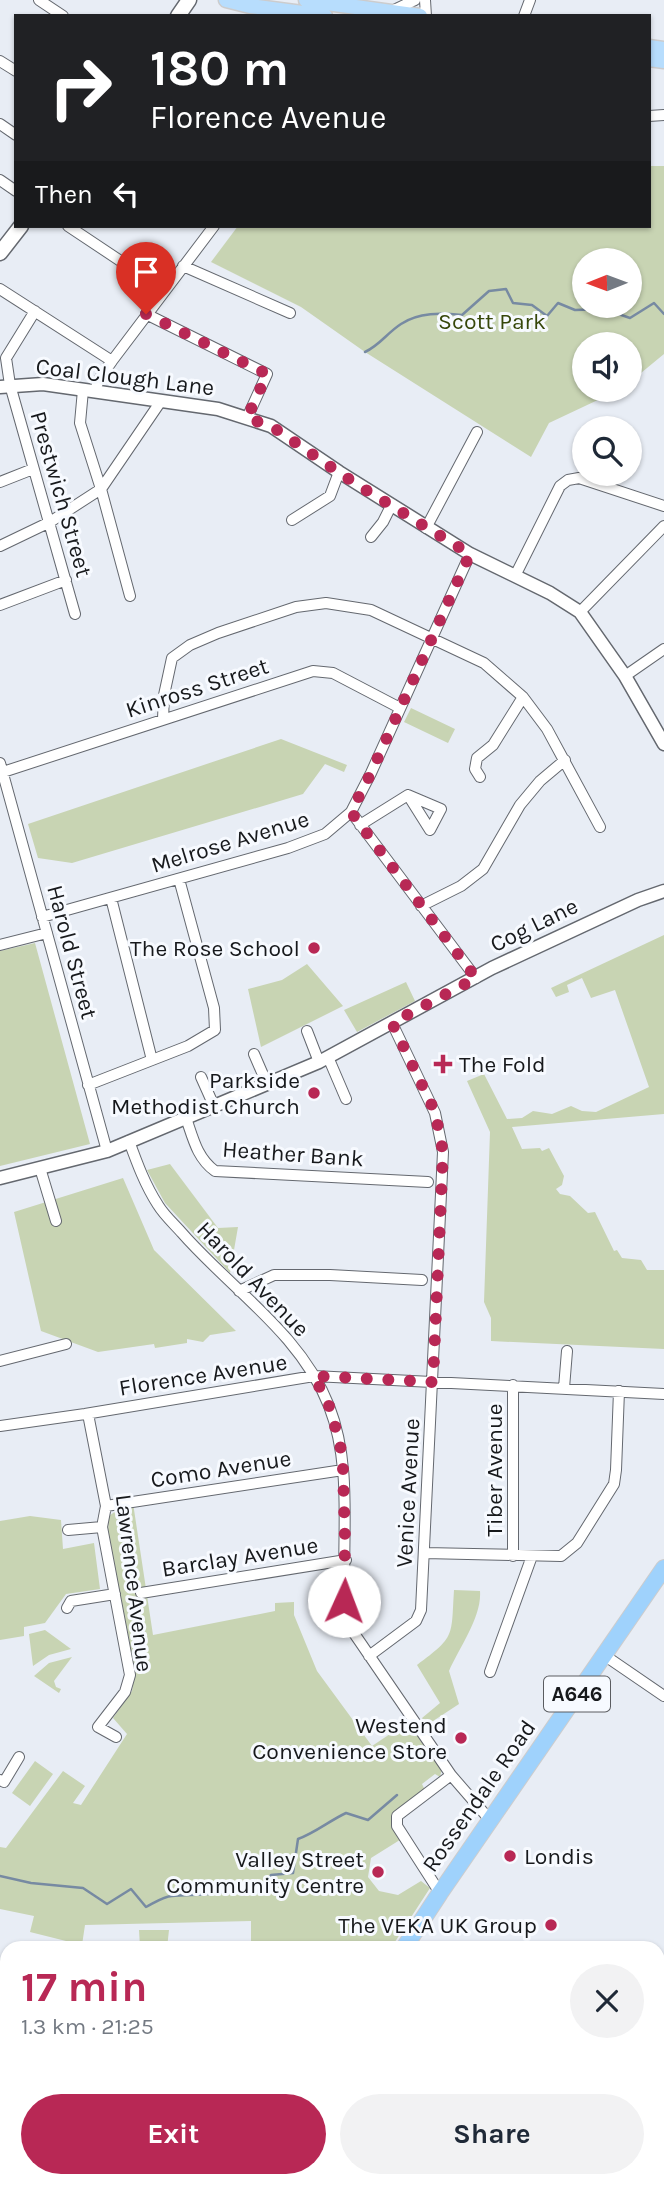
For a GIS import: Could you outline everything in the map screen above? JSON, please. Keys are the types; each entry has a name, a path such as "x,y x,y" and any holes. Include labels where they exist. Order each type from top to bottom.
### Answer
{"highway":[{"name":"Rossendale Road","path":"409,1941 664,1568"}],"main road":[{"path":"226,0 250,6 294,9 316,14"},
{"path":"306,0 390,14"},
{"path":"0,253 5,237"}],"street":[{"path":"39,0 60,14"},
{"path":"390,14 415,0"},
{"path":"71,228 164,290"},
{"path":"130,596 80,423 89,391 212,228"},
{"path":"183,266 290,313"},
{"path":"0,289 112,361"},
{"name":"Prestwich Street","path":"35,311 6,358 5,386 50,522 75,614"},
{"path":"146,314 267,374 247,418"},
{"name":"Coal Clough Lane","path":"5,386 43,384 218,409 271,426 426,528 580,612 661,730 664,744"},
{"path":"0,546 50,522 101,489 161,401"},
{"path":"426,528 477,432"},
{"path":"0,482 33,469"},
{"path":"292,520 330,496 339,472"},
{"path":"514,576 560,486 568,480 579,478 664,506"},
{"path":"371,537 391,506"},
{"path":"580,612 664,526"},
{"name":"Melrose Avenue","path":"42,917 288,848 325,834 351,812 470,554"},
{"path":"0,605 66,580"},
{"path":"163,719 164,695 172,658 190,645 296,607 326,603 371,610 484,663 523,697 547,729 600,827"},
{"path":"625,676 664,649"},
{"name":"Kinross Street","path":"1,768 313,671 333,673 400,708"},
{"path":"480,777 475,769 477,758 493,745 523,697"},
{"path":"421,906 461,886 483,869 520,805 540,781 565,760"},
{"name":"Harold Street","path":"1,768 107,1151"},
{"path":"360,825 408,795"},
{"path":"351,812 476,978"},
{"path":"88,1084 188,1046 215,1030 214,1008 179,879"},
{"name":"Cog Lane","path":"0,1178 107,1151 323,1060 582,925 664,891"},
{"path":"111,898 152,1060"},
{"path":"0,945 47,933"},
{"name":"Venice Avenue","path":"369,1656 416,1620 421,1610 443,1152 435,1112 392,1023"},
{"path":"307,1031 346,1099"},
{"path":"254,1054 267,1084"},
{"path":"201,1077 214,1106"},
{"name":"Heather Bank","path":"186,1118 199,1153 205,1163 215,1171 428,1182"},
{"name":"Harold Avenue","path":"130,1141 158,1206 203,1257 285,1335 314,1376 329,1406 340,1443 346,1560 344,1601 347,1623 451,1774 490,1820"},
{"path":"40,1168 56,1221"},
{"path":"239,1291 274,1275 422,1280"},
{"path":"0,1361 66,1344"},
{"path":"564,1388 567,1351"},
{"name":"Florence Avenue","path":"0,1426 314,1376 664,1394"},
{"name":"Tiber Avenue","path":"513,1385 513,1556"},
{"path":"425,1553 561,1556 577,1543 614,1485 619,1391"},
{"name":"Lawrence Avenue","path":"88,1414 106,1506 102,1527 130,1675 125,1692 98,1727 116,1737"},
{"name":"Como Avenue","path":"106,1506 343,1469"},
{"path":"68,1530 102,1527"},
{"path":"490,1672 532,1556"},
{"name":"Barclay Avenue","path":"141,1593 346,1560"},
{"path":"67,1608 71,1601 115,1594"},
{"path":"604,1656 664,1696"},
{"path":"0,1780 4,1782 19,1757"},
{"path":"440,1893 397,1826 397,1816 451,1774"}],"green space":[{"name":"Scott Park","path":"651,166 664,166 664,354 642,372 642,332 572,332 572,402 594,402 549,423 531,457 365,352 301,307 211,262 236,228 651,228"},
{"path":"411,708 455,729 448,743 404,722"},
{"path":"281,739 347,765 344,772 325,764 303,794 72,863 38,858 28,824"},
{"path":"664,935 664,1114 512,1127 522,1149 540,1148 542,1151 549,1148 564,1176 562,1185 556,1189 560,1194 570,1196 588,1213 595,1212 614,1251 617,1250 622,1258 641,1260 647,1270 664,1270 664,1349 491,1341 491,1318 484,1302 490,1132 467,1081 484,1074 507,1119 522,1118 533,1111 552,1114 571,1106 582,1111 596,1112 649,1087 615,990 591,998 582,978 567,985 569,992 556,997 551,988"},
{"path":"35,943 90,1144 0,1166 0,951"},
{"path":"307,964 343,1006 261,1047 248,989 282,980"},
{"path":"406,982 415,1001 357,1032 344,1010"},
{"path":"170,1164 218,1228 238,1227 230,1273 165,1203 147,1170"},
{"path":"123,1178 154,1250 236,1331 210,1335 203,1342 187,1339 187,1343 155,1348 154,1344 98,1352 41,1331 14,1212"},
{"path":"133,1503 153,1635 275,1611 275,1603 294,1602 294,1615 317,1671 372,1746 408,1722 442,1768 440,1777 435,1774 422,1784 425,1790 392,1815 403,1838 371,1858 368,1877 379,1891 398,1895 421,1881 430,1888 396,1941 251,1941 251,1921 85,1925 83,1941 66,1941 30,1932 34,1916 0,1909 0,1847 6,1848 63,1771 85,1786 73,1803 81,1805 127,1734 113,1718 132,1691 135,1671 108,1531 109,1516 124,1505"},
{"path":"30,1516 61,1520 63,1549 94,1543 100,1589 66,1594 45,1623 24,1627 24,1636 0,1640 0,1521"},
{"path":"454,1590 480,1591 480,1601 474,1622 449,1671 459,1704 427,1725 422,1718 440,1703 417,1665 439,1648 449,1634"},
{"path":"45,1630 71,1649 49,1655 33,1666 29,1634"},
{"path":"72,1657 54,1681 56,1687 61,1689 59,1693 34,1676 49,1663"},
{"path":"35,1761 53,1774 30,1806 12,1793"},
{"path":"139,1930 169,1930 168,1941 140,1941"}],"waterway":[{"path":"365,352 408,320 430,314 462,315 489,291 506,289 513,303 532,305 547,316 558,303 575,310 604,309 630,318 654,303 664,314"},
{"path":"0,1876 31,1883 83,1888 107,1904 131,1889 146,1907 169,1896 215,1893 240,1887 255,1894 271,1875 293,1873 298,1839 346,1813 368,1820 397,1795"}],"place":[{"name":"The Rose School","path":"314,948"},
{"name":"The Fold","path":"443,1064"},
{"name":"Parkside Methodist Church","path":"314,1093"},
{"name":"Westend Convenience Store","path":"461,1738"},
{"name":"Londis","path":"510,1856"},
{"name":"Valley Street Community Centre","path":"378,1872"},
{"name":"The VEKA UK Group","path":"551,1925"}],"route":[{"path":"146,314 267,374 247,418 271,426 356,484 470,554 351,812 476,978 392,1023 435,1112 443,1152 433,1382 314,1376 329,1406 340,1443 346,1560 344,1601"}]}
